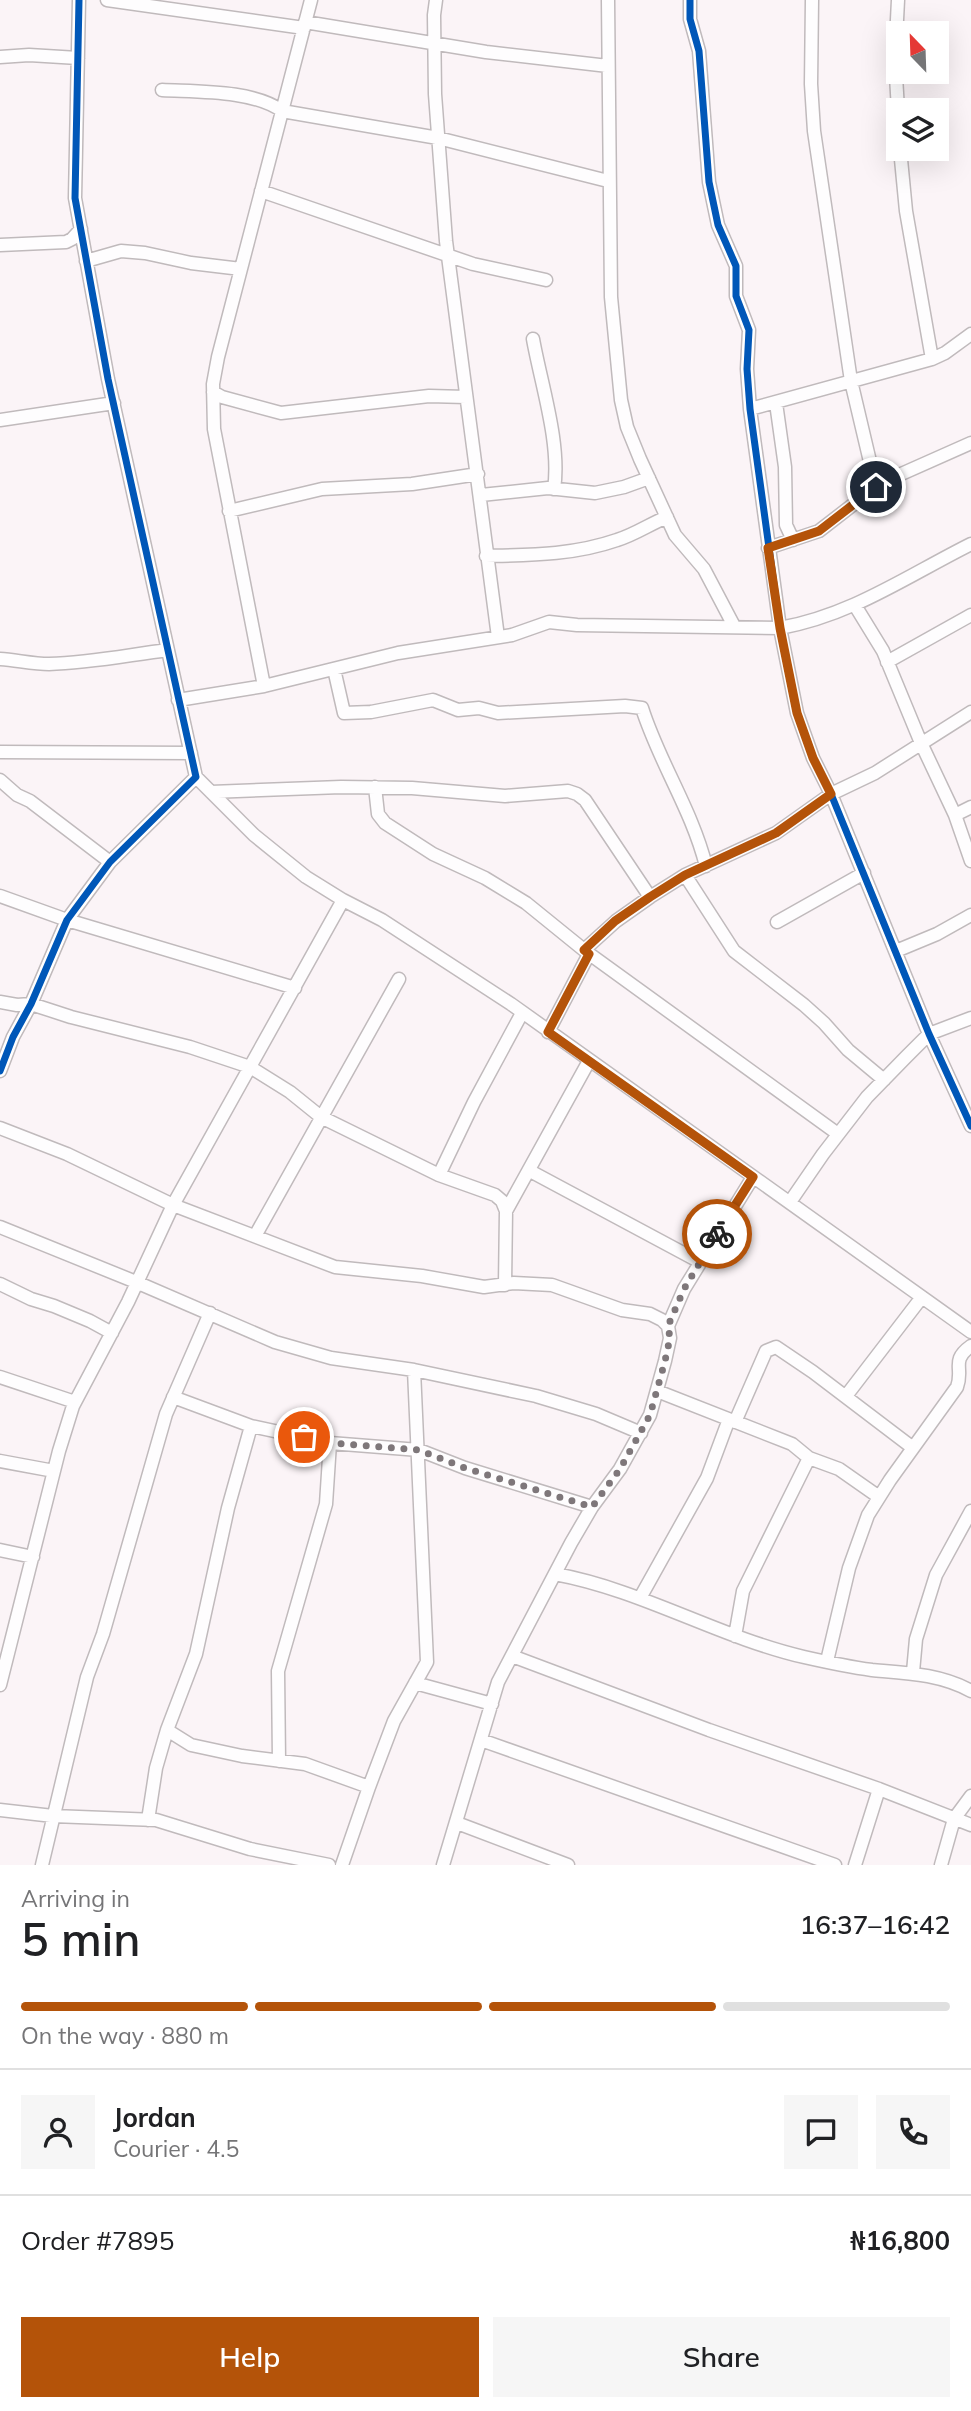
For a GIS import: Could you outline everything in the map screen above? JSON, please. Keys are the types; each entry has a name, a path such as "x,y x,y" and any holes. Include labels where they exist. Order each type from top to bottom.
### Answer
{"street":[{"path":"79,0 75,198 114,403 196,777 265,843 306,877 382,920 522,1013 971,1332"},
{"path":"107,0 608,66"},
{"path":"264,686 214,429 213,391 218,357 311,0"},
{"path":"436,0 434,43 438,138 448,256 498,636"},
{"path":"608,0 608,181 612,319 621,400 627,427 667,517 676,535 704,569 734,626"},
{"path":"690,0 691,19 699,51 709,182 718,225 736,266 736,296 749,330 747,369 750,408 780,628 797,713 813,758 831,794 929,1034 971,1126"},
{"path":"812,0 811,84 814,131 851,381 876,487"},
{"path":"897,98 895,59 898,0"},
{"path":"0,57 29,55 78,58"},
{"path":"162,90 246,97 272,104 282,111 438,138 608,181"},
{"path":"901,161 906,211 932,359"},
{"path":"261,191 448,256 509,274 546,280"},
{"path":"0,245 66,242 80,229"},
{"path":"86,261 121,251 241,269"},
{"path":"750,408 932,359 971,334"},
{"path":"533,339 554,448 557,473 554,489"},
{"path":"213,391 222,397 281,413 429,396 466,397"},
{"path":"0,419 114,403"},
{"path":"776,403 785,467 786,525 793,540"},
{"path":"768,548 819,531 876,487 971,443"},
{"path":"229,511 322,489 412,484 478,474"},
{"path":"481,495 554,489 595,493 649,478"},
{"path":"486,556 559,554 586,549 619,540 667,517"},
{"path":"178,700 264,686 398,653 512,635 549,622 578,625 780,628 806,624 856,607 971,544"},
{"path":"856,607 887,662 955,816 971,861"},
{"path":"887,662 971,615"},
{"path":"0,659 45,664 70,663 119,659 168,650"},
{"path":"334,669 344,713 371,712 433,700 458,710 479,708 498,713 625,706 642,708 700,842 706,866"},
{"path":"548,1032 587,952 615,921 685,875 776,833 831,794 875,773 971,712"},
{"path":"0,752 191,752"},
{"path":"0,1071 67,920 110,862 196,777"},
{"path":"0,780 110,862"},
{"path":"211,792 375,787 533,796 568,791 585,800 650,897"},
{"path":"375,787 378,814 385,823 433,854 485,878 526,903 587,952 838,1134"},
{"path":"955,816 971,807"},
{"path":"777,922 864,873"},
{"path":"685,875 734,951 804,1005 848,1050 884,1080"},
{"path":"0,896 67,920 295,988"},
{"path":"0,1685 6,1636 33,1557 54,1471 75,1402 112,1333 173,1205 343,900"},
{"path":"895,951 937,934 971,915"},
{"path":"255,1236 399,979"},
{"path":"0,1002 31,1004 71,1017 190,1047 250,1067 290,1092 321,1118 439,1175 495,1195 502,1200 506,1211 505,1284"},
{"path":"439,1175 474,1102 522,1013"},
{"path":"790,1202 867,1097 929,1034 971,1018"},
{"path":"506,1211 589,1061"},
{"path":"0,1128 67,1154 173,1205 335,1267 422,1276 484,1287 505,1284 552,1285 622,1310 650,1314 668,1326"},
{"path":"530,1171 700,1262"},
{"path":"443,1865 498,1682 592,1507 620,1469 641,1433 657,1391 670,1338 668,1326 684,1289 753,1177"},
{"path":"0,1227 275,1342 320,1355 414,1370 536,1396 596,1413 641,1433"},
{"path":"0,1284 31,1300 54,1306 112,1333"},
{"path":"846,1396 922,1297"},
{"path":"42,1865 87,1677 103,1633 162,1426 210,1313"},
{"path":"827,1661 849,1568 868,1515 957,1387 960,1381 960,1356 971,1346"},
{"path":"640,1598 707,1478 732,1420 766,1351 771,1347 776,1347 846,1396 913,1448"},
{"path":"342,1865 394,1721 427,1662 414,1370"},
{"path":"0,1377 75,1402"},
{"path":"657,1391 792,1444 809,1458 839,1469 879,1497"},
{"path":"173,1397 251,1426 330,1443 419,1450 465,1468 592,1507"},
{"path":"148,1820 153,1781 167,1730 196,1654 228,1508 251,1426"},
{"path":"279,1761 278,1671 326,1504 330,1443"},
{"path":"735,1636 743,1591 809,1458"},
{"path":"0,1461 54,1471"},
{"path":"913,1672 916,1639 936,1575 969,1520"},
{"path":"0,1550 33,1557"},
{"path":"555,1574 588,1580 735,1636 806,1657 870,1669 913,1672 971,1691"},
{"path":"512,1657 879,1789 971,1825"},
{"path":"415,1683 492,1704"},
{"path":"167,1730 191,1745 305,1765 369,1787"},
{"path":"481,1740 835,1865"},
{"path":"855,1865 879,1789"},
{"path":"941,1865 954,1819 971,1796"},
{"path":"0,1810 53,1816 156,1820 250,1849 329,1865"},
{"path":"457,1823 568,1865"}],"cycle path":[{"path":"0,1071 67,920 110,862 196,777 108,379 75,198 79,0"},
{"path":"690,0 690,19 699,51 709,182 718,225 736,266 736,296 749,330 747,369 750,409 780,628 797,713 813,758 831,794 929,1034 971,1126"}],"way so far":[{"path":"304,1437 381,1449 419,1450 465,1468 592,1507 620,1469 650,1415 670,1338 668,1326 684,1289 717,1234"}],"route":[{"path":"717,1234 753,1177 548,1032 589,954 584,950 615,921 685,875 776,833 831,794 813,758 797,713 768,548 819,531 876,487"}]}
